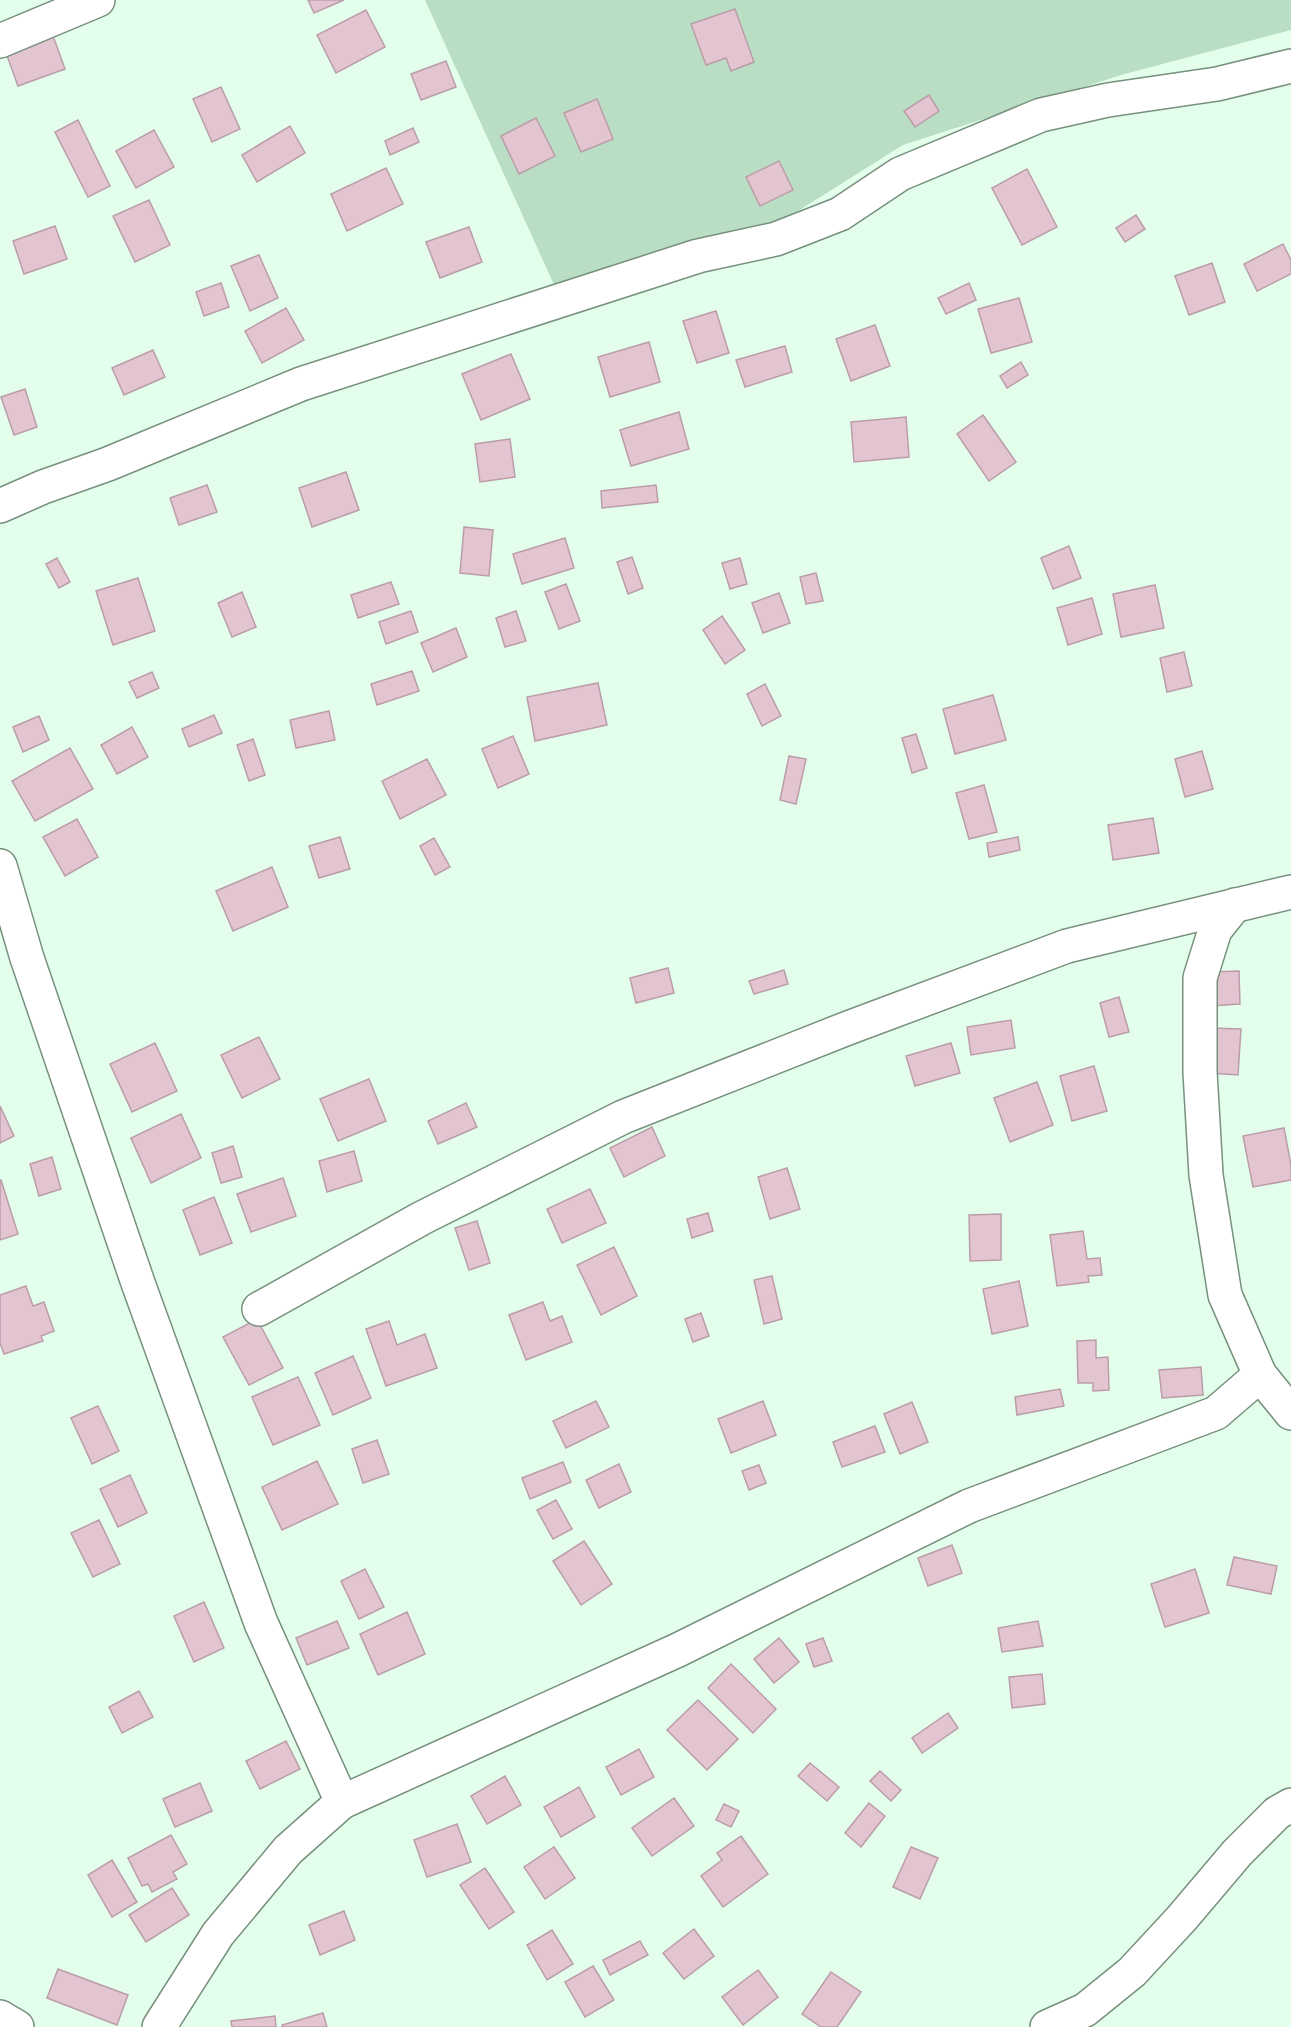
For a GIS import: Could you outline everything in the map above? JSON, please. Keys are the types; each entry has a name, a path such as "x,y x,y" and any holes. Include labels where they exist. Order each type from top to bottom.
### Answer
{"street":[{"path":"0,41 98,0"},
{"path":"0,506 301,384 698,256 776,239 840,214 900,174 1041,116 1107,100 1217,84 1291,66"},
{"path":"0,866 27,958 126,1250 261,1623 342,1802"},
{"path":"259,1309 422,1218 622,1117 848,1028 1067,946 1291,892"},
{"path":"1234,905 1215,930 1200,978 1200,1072 1206,1175 1225,1295 1260,1375 1291,1413"},
{"path":"159,2027 218,1934 288,1850 342,1802 678,1650 969,1506 1216,1413 1260,1375"},
{"path":"1047,2027 1085,2010 1132,1972 1237,1853 1277,1813 1291,1805"},
{"path":"0,2018 17,2027"}],"green space":[{"path":"425,0 1291,0 1291,30 1121,75 903,145 790,216 555,287"}],"building":[{"path":"308,0 344,0 314,13"},
{"path":"735,9 754,62 731,71 726,58 706,65 691,24"},
{"path":"366,10 385,47 336,73 317,35"},
{"path":"52,33 65,69 18,86 5,50"},
{"path":"446,61 456,87 421,100 411,74"},
{"path":"221,87 240,129 212,142 193,99"},
{"path":"929,95 939,111 915,127 904,111"},
{"path":"597,99 613,139 581,152 564,113"},
{"path":"536,118 555,156 519,174 501,136"},
{"path":"78,120 110,186 88,197 55,132"},
{"path":"290,126 305,153 257,182 242,155"},
{"path":"413,128 419,142 390,155 385,141"},
{"path":"154,130 174,167 136,188 116,151"},
{"path":"779,161 793,190 760,206 746,177"},
{"path":"386,168 403,204 347,231 331,194"},
{"path":"1027,169 1057,227 1022,245 992,188"},
{"path":"149,200 170,245 135,262 113,216"},
{"path":"1136,215 1145,229 1125,242 1116,228"},
{"path":"55,226 67,259 24,274 13,241"},
{"path":"469,227 482,262 440,278 426,242"},
{"path":"1283,244 1291,260 1291,274 1257,291 1244,264"},
{"path":"259,255 278,298 250,311 231,266"},
{"path":"1212,263 1225,302 1189,315 1175,276"},
{"path":"221,283 229,307 204,316 196,292"},
{"path":"969,283 976,300 946,314 938,298"},
{"path":"1019,298 1032,342 991,353 978,309"},
{"path":"286,308 304,340 262,363 245,331"},
{"path":"716,311 729,353 697,363 683,321"},
{"path":"875,325 890,366 851,381 836,339"},
{"path":"649,342 660,382 610,397 598,357"},
{"path":"785,346 792,372 745,387 736,360"},
{"path":"153,350 165,377 124,395 112,368"},
{"path":"511,354 530,399 481,420 462,374"},
{"path":"1021,362 1028,375 1007,388 1000,376"},
{"path":"25,389 37,427 14,435 1,397"},
{"path":"679,412 689,449 631,466 620,430"},
{"path":"983,415 1016,462 989,481 957,434"},
{"path":"906,417 909,457 854,462 851,422"},
{"path":"510,439 515,477 480,482 475,444"},
{"path":"346,472 359,510 312,527 299,488"},
{"path":"207,485 217,512 179,525 170,498"},
{"path":"656,485 658,502 602,508 601,491"},
{"path":"464,527 493,530 489,576 460,573"},
{"path":"565,538 574,568 522,584 513,554"},
{"path":"1069,546 1081,578 1053,589 1041,558"},
{"path":"632,557 643,588 628,594 617,562"},
{"path":"57,558 70,582 59,588 46,564"},
{"path":"740,558 747,584 730,589 722,563"},
{"path":"816,573 823,601 806,604 800,577"},
{"path":"138,578 155,631 113,645 96,591"},
{"path":"391,582 399,604 358,618 351,595"},
{"path":"566,584 580,621 559,629 545,592"},
{"path":"1155,585 1164,628 1121,637 1113,594"},
{"path":"242,592 256,627 232,637 218,603"},
{"path":"779,593 790,623 763,633 752,603"},
{"path":"1092,598 1102,634 1068,645 1057,608"},
{"path":"411,611 418,632 386,644 379,622"},
{"path":"516,611 526,641 505,647 496,618"},
{"path":"722,616 745,650 725,664 703,630"},
{"path":"456,628 467,657 433,672 421,643"},
{"path":"1184,652 1192,686 1167,692 1160,658"},
{"path":"412,671 419,691 377,705 371,684"},
{"path":"152,672 159,688 137,698 129,682"},
{"path":"598,683 607,725 535,741 527,697"},
{"path":"765,684 781,716 762,726 747,694"},
{"path":"993,695 1006,740 955,754 943,709"},
{"path":"329,711 335,740 296,748 290,720"},
{"path":"214,715 222,733 189,747 182,729"},
{"path":"39,716 49,740 23,752 13,727"},
{"path":"132,727 148,757 117,774 101,745"},
{"path":"916,734 927,768 912,773 902,738"},
{"path":"513,736 529,774 498,788 482,749"},
{"path":"253,739 265,775 249,781 237,745"},
{"path":"70,748 93,789 35,821 12,781"},
{"path":"1202,751 1213,789 1185,797 1175,759"},
{"path":"789,756 806,759 796,804 780,800"},
{"path":"427,759 446,795 400,819 382,781"},
{"path":"984,785 997,832 969,839 956,793"},
{"path":"1153,818 1159,853 1113,860 1108,825"},
{"path":"77,819 98,857 65,876 43,837"},
{"path":"340,837 350,869 319,878 309,846"},
{"path":"1018,837 1020,850 989,857 987,843"},
{"path":"434,838 450,867 435,875 420,846"},
{"path":"272,867 288,907 233,931 216,891"},
{"path":"668,968 674,993 636,1003 630,978"},
{"path":"784,970 788,984 754,994 749,981"},
{"path":"1239,971 1240,1004 1211,1006 1210,972"},
{"path":"1119,997 1129,1032 1109,1037 1100,1003"},
{"path":"1011,1020 1015,1048 971,1055 967,1027"},
{"path":"1212,1028 1241,1029 1238,1075 1209,1073"},
{"path":"259,1037 280,1079 242,1098 221,1055"},
{"path":"155,1043 177,1091 132,1112 110,1064"},
{"path":"951,1043 960,1073 915,1086 906,1056"},
{"path":"1094,1066 1107,1111 1072,1121 1060,1076"},
{"path":"369,1079 386,1121 338,1141 320,1099"},
{"path":"1037,1082 1053,1125 1010,1142 994,1098"},
{"path":"466,1103 477,1127 438,1144 428,1121"},
{"path":"0,1106 14,1136 0,1143"},
{"path":"181,1114 201,1158 151,1183 131,1138"},
{"path":"652,1127 665,1156 624,1177 610,1148"},
{"path":"1284,1128 1291,1165 1291,1180 1253,1187 1243,1136"},
{"path":"233,1146 242,1177 221,1183 212,1153"},
{"path":"354,1151 362,1181 327,1192 319,1161"},
{"path":"52,1157 61,1189 39,1196 30,1164"},
{"path":"787,1168 800,1209 770,1219 758,1177"},
{"path":"283,1178 296,1216 251,1232 237,1194"},
{"path":"0,1180 18,1234 0,1240"},
{"path":"590,1189 606,1223 562,1243 547,1209"},
{"path":"214,1197 232,1243 200,1255 183,1210"},
{"path":"708,1213 713,1231 692,1238 687,1219"},
{"path":"1001,1214 1001,1260 970,1261 969,1215"},
{"path":"477,1221 490,1263 469,1270 455,1228"},
{"path":"1083,1231 1087,1259 1100,1258 1102,1275 1088,1276 1089,1282 1057,1286 1050,1235"},
{"path":"614,1247 637,1296 601,1315 577,1265"},
{"path":"772,1276 782,1319 764,1324 754,1280"},
{"path":"1019,1281 1028,1326 992,1334 983,1289"},
{"path":"26,1286 33,1306 44,1302 54,1331 41,1336 43,1341 4,1354 0,1343 0,1295"},
{"path":"543,1302 550,1321 562,1316 572,1342 526,1360 509,1315"},
{"path":"701,1313 709,1336 693,1342 685,1319"},
{"path":"257,1319 283,1368 249,1385 223,1337"},
{"path":"389,1321 397,1345 425,1334 437,1368 386,1386 366,1329"},
{"path":"1096,1340 1096,1358 1108,1357 1109,1390 1093,1391 1093,1383 1078,1383 1077,1341"},
{"path":"353,1356 371,1398 333,1415 315,1373"},
{"path":"1201,1367 1203,1395 1162,1398 1159,1370"},
{"path":"298,1377 320,1425 273,1445 252,1397"},
{"path":"1060,1389 1064,1406 1017,1415 1015,1397"},
{"path":"596,1401 609,1427 566,1448 553,1421"},
{"path":"763,1401 776,1435 731,1453 718,1419"},
{"path":"912,1402 928,1442 900,1454 884,1414"},
{"path":"98,1406 119,1451 92,1464 71,1418"},
{"path":"875,1426 885,1452 842,1467 833,1442"},
{"path":"377,1440 389,1474 363,1483 352,1449"},
{"path":"317,1461 338,1504 282,1530 262,1487"},
{"path":"563,1462 571,1482 530,1499 522,1478"},
{"path":"619,1464 631,1492 599,1508 586,1480"},
{"path":"759,1465 766,1483 749,1490 742,1471"},
{"path":"130,1475 147,1513 118,1527 100,1489"},
{"path":"556,1500 572,1529 553,1539 537,1510"},
{"path":"99,1520 120,1564 93,1577 71,1533"},
{"path":"584,1541 612,1584 581,1605 553,1561"},
{"path":"952,1545 962,1573 928,1586 918,1558"},
{"path":"1234,1557 1277,1566 1271,1594 1227,1585"},
{"path":"365,1569 384,1607 359,1619 341,1581"},
{"path":"1195,1569 1209,1613 1165,1627 1151,1584"},
{"path":"204,1602 224,1648 194,1662 174,1616"},
{"path":"407,1612 425,1654 378,1675 360,1634"},
{"path":"337,1621 349,1648 307,1665 296,1638"},
{"path":"1038,1621 1043,1646 1002,1652 998,1628"},
{"path":"779,1638 799,1662 774,1683 754,1659"},
{"path":"823,1638 832,1661 814,1667 806,1644"},
{"path":"731,1664 776,1709 753,1733 708,1688"},
{"path":"1042,1674 1045,1704 1012,1708 1009,1677"},
{"path":"139,1691 153,1717 122,1733 109,1707"},
{"path":"698,1700 738,1739 707,1770 667,1730"},
{"path":"948,1713 958,1728 922,1753 912,1738"},
{"path":"286,1741 300,1769 260,1789 246,1761"},
{"path":"639,1749 654,1777 621,1795 606,1767"},
{"path":"810,1763 839,1787 827,1801 798,1776"},
{"path":"880,1771 901,1790 891,1801 870,1781"},
{"path":"505,1776 521,1805 487,1824 471,1796"},
{"path":"200,1783 212,1811 175,1827 163,1799"},
{"path":"579,1787 595,1817 561,1837 544,1807"},
{"path":"674,1798 694,1826 652,1856 632,1828"},
{"path":"869,1803 885,1816 861,1847 845,1833"},
{"path":"724,1804 739,1811 731,1827 716,1820"},
{"path":"457,1824 471,1862 427,1877 414,1840"},
{"path":"171,1835 187,1864 173,1872 177,1879 152,1892 148,1884 142,1886 128,1858"},
{"path":"741,1836 768,1874 723,1907 701,1876 722,1860 717,1853"},
{"path":"554,1847 575,1878 545,1899 524,1867"},
{"path":"911,1847 938,1858 920,1899 893,1887"},
{"path":"112,1860 137,1902 112,1917 88,1875"},
{"path":"485,1868 514,1912 489,1929 460,1885"},
{"path":"172,1888 189,1915 146,1942 129,1915"},
{"path":"344,1911 355,1940 320,1955 309,1925"},
{"path":"694,1929 714,1956 684,1979 663,1953"},
{"path":"552,1930 573,1964 547,1980 527,1945"},
{"path":"640,1941 648,1955 610,1975 603,1960"},
{"path":"593,1966 614,2000 585,2017 565,1982"},
{"path":"58,1969 128,1995 117,2025 47,1998"},
{"path":"758,1970 778,1997 743,2025 722,1997"},
{"path":"831,1972 861,1992 837,2027 821,2027 802,2014"},
{"path":"323,2013 327,2027 282,2027 282,2025"},
{"path":"275,2016 276,2027 232,2027 231,2021"}]}
